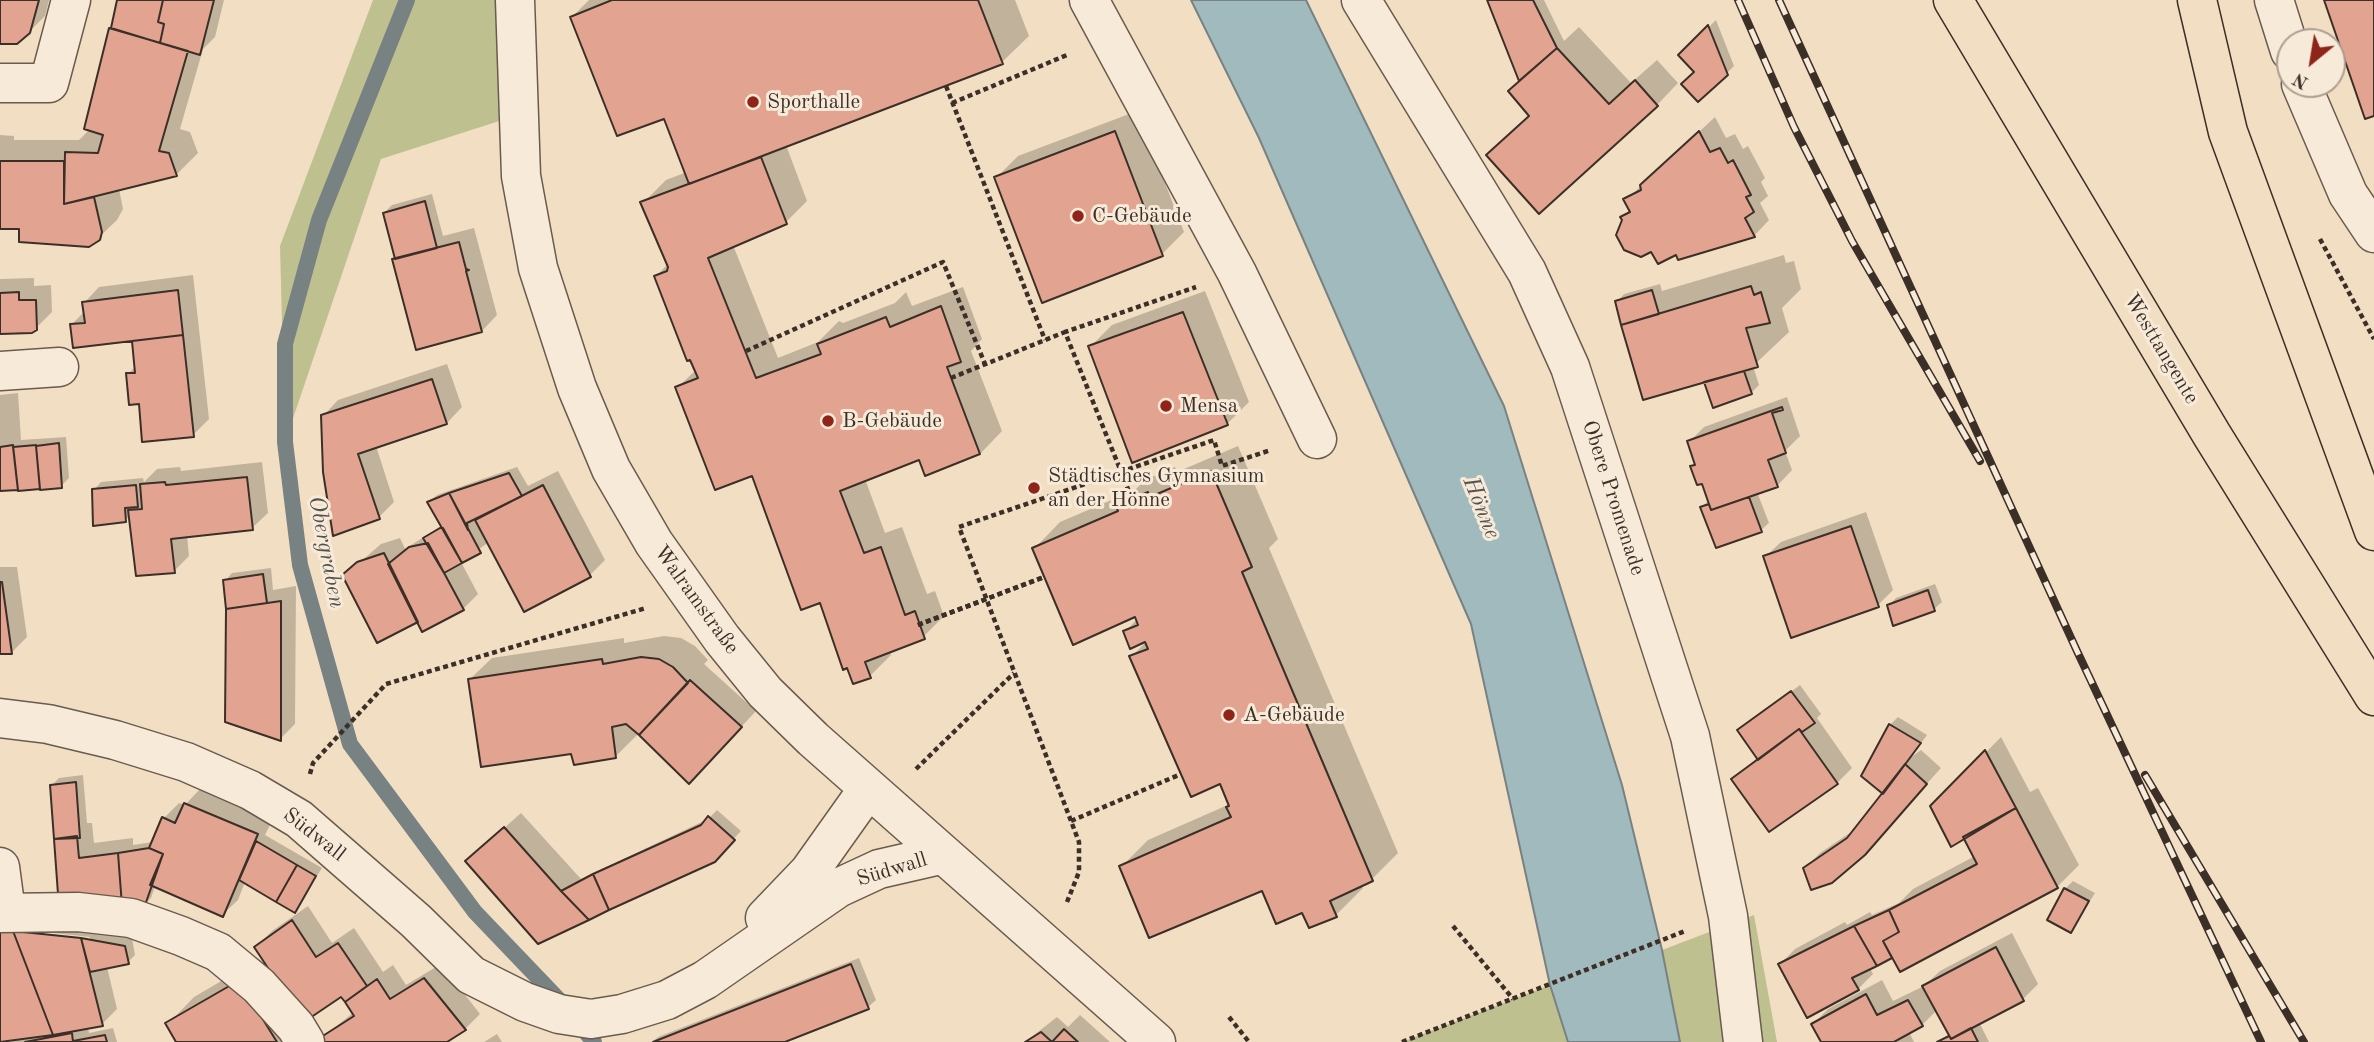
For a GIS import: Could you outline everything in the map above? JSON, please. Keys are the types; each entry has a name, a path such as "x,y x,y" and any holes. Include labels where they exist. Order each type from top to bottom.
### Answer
{"main road":[{"name":"Westtangente","path":"1953,0 2212,435 2374,696"},
{"path":"2197,0 2228,132 2374,531"}],"street":[{"path":"0,83 49,83 71,0"},
{"name":"Walramstraße","path":"514,0 521,176 538,268 577,388 611,469 654,543 690,596 765,692 940,855 1156,1042"},
{"path":"1089,0 1112,37 1237,273 1316,437"},
{"name":"Obere Promenade","path":"1361,0 1527,272 1570,367 1690,736 1728,916 1743,1042"},
{"path":"2274,0 2283,28"},
{"path":"2307,98 2348,194 2374,233"},
{"path":"0,371 59,367"},
{"name":"Südwall","path":"0,718 48,724 116,740 186,762 250,790 308,827 416,921 471,975 525,1002 597,1025 667,1000 705,980 838,888 879,869 940,855"},
{"name":"Südwall","path":"705,980 809,872 868,789"},
{"path":"0,867 3,912 78,912 131,918 181,936 218,952 259,986 296,1027 304,1042"}],"path":[{"path":"952,103 1112,37"},
{"path":"946,86 1045,340"},
{"path":"746,351 943,262 985,365"},
{"path":"951,378 1065,332 1237,273"},
{"path":"1065,332 1132,499"},
{"path":"1060,914 1073,894 1079,872 1079,842 959,527 1214,440 1222,466 1316,437"},
{"path":"1044,577 986,600 918,625 1044,577"},
{"path":"313,762 386,684 690,596"},
{"path":"913,772 1014,673"},
{"path":"1071,821 1181,774"},
{"path":"1453,926 1513,999"},
{"path":"1402,1042 1672,936"},
{"path":"1229,1017 1249,1042"}],"green space":[{"path":"373,0 515,0 518,115 381,159 285,442 280,246"},
{"path":"1754,915 1777,1042 1680,1042 1662,950"},
{"path":"1550,985 1568,1042 1402,1042"}],"water":[{"name":"Hönne","path":"1191,0 1306,0 1504,406 1622,785 1662,950 1680,1042 1568,1042 1550,985 1471,624 1259,138"}],"building":[{"path":"0,0 39,0 30,33 17,44 0,44"},
{"path":"117,0 163,0 158,22 164,24 160,43 111,28"},
{"path":"163,0 214,0 200,55 160,43 164,24 158,22"},
{"name":"Sporthalle","path":"612,0 978,0 1003,64 689,184 664,119 617,136 570,17"},
{"path":"1487,0 1533,0 1557,48 1519,81"},
{"path":"2324,0 2374,0 2374,116 2365,119 2346,64 2346,28 2334,28"},
{"path":"1708,25 1728,75 1698,102 1681,84 1694,72 1678,55"},
{"path":"109,28 188,51 159,151 169,153 177,176 64,204 65,152 98,153 103,135 84,129"},
{"path":"1557,48 1609,104 1635,80 1658,106 1539,214 1486,155 1529,116 1508,91"},
{"name":"C-Gebäude","path":"1115,131 1163,256 1042,303 994,177"},
{"path":"1699,131 1710,152 1720,148 1728,163 1733,160 1751,195 1746,197 1754,212 1745,218 1755,237 1678,260 1676,255 1658,264 1651,252 1641,257 1624,250 1616,235 1622,220 1620,217 1630,212 1623,199 1641,190 1640,185"},
{"name":"B-Gebäude","path":"761,157 787,224 708,258 756,378 821,354 817,344 886,317 890,327 941,306 961,362 947,367 980,454 925,476 919,460 840,491 864,553 881,547 905,615 915,611 925,639 865,662 871,678 853,684 847,668 843,670 820,603 801,610 752,476 715,490 675,387 698,378 690,360 687,361 654,276 667,271 668,267 640,202"},
{"path":"0,161 64,161 64,204 94,197 102,232 100,240 89,247 19,242 19,229 0,229"},
{"path":"425,201 437,248 395,259 383,213"},
{"path":"459,242 466,269 469,270 466,271 482,332 416,350 392,259"},
{"path":"1751,286 1754,295 1761,292 1770,323 1746,328 1758,367 1643,400 1621,325"},
{"path":"178,290 183,335 73,348 70,324 85,323 82,302"},
{"path":"1652,290 1659,314 1621,325 1615,301"},
{"path":"19,292 19,300 36,300 37,330 32,333 0,334 0,293"},
{"name":"Mensa","path":"1183,312 1228,425 1132,463 1088,346"},
{"path":"183,335 194,437 142,442 139,404 129,405 126,373 135,373 132,341"},
{"path":"1744,371 1752,394 1713,408 1704,382"},
{"path":"432,379 447,424 358,454 380,519 333,536 323,472 321,415"},
{"path":"1782,407 1783,410 1772,413 1786,453 1768,460 1778,487 1711,510 1702,484 1697,485 1690,466 1695,465 1687,441"},
{"path":"59,443 62,488 40,490 36,446"},
{"path":"13,445 18,490 0,491 0,447"},
{"path":"36,445 40,489 18,491 13,447"},
{"name":"A-Gebäude","path":"1211,471 1252,567 1242,572 1373,881 1330,901 1337,917 1309,928 1302,913 1276,924 1262,891 1149,938 1119,866 1231,817 1226,807 1229,806 1220,784 1191,797 1129,656 1148,649 1145,642 1130,649 1123,631 1138,625 1135,617 1073,645 1032,548 1118,511 1116,506 1148,492 1150,497"},
{"path":"509,473 522,496 467,523 468,530 449,493"},
{"path":"247,477 253,530 171,539 175,573 136,576 128,510 142,509 140,484 165,482 166,485"},
{"path":"136,485 138,507 125,508 126,522 93,526 92,489"},
{"path":"543,485 591,577 524,612 475,520"},
{"path":"449,493 481,553 462,563 427,502"},
{"path":"1749,497 1762,532 1716,548 1700,507 1709,504 1711,510"},
{"path":"1851,526 1879,607 1791,638 1763,556"},
{"path":"443,528 462,563 444,573 423,538"},
{"path":"428,543 464,610 422,632 388,564 409,547"},
{"path":"384,553 418,622 377,643 342,575 357,562"},
{"path":"263,574 267,603 226,609 223,580"},
{"path":"2,582 12,654 0,654"},
{"path":"1928,590 1935,611 1893,626 1887,605"},
{"path":"281,601 281,741 225,722 226,609"},
{"path":"641,657 659,659 673,667 688,683 639,735 626,724 612,727 616,758 574,765 571,754 481,767 468,679 602,659 603,664"},
{"path":"690,680 742,727 689,784 639,735"},
{"path":"1791,691 1815,723 1802,732 1799,729 1758,760 1737,730"},
{"path":"1889,724 1921,743 1883,794 1861,776"},
{"path":"1799,729 1838,784 1769,832 1731,779"},
{"path":"1985,750 2016,808 1951,847 1930,806"},
{"path":"1905,764 1927,784 1865,855 1832,883 1811,890 1803,868 1847,838"},
{"path":"76,782 80,838 54,839 50,785"},
{"path":"184,803 258,834 223,917 150,885 163,854 149,848 162,817 175,823"},
{"path":"2016,808 2058,888 1900,972 1883,941 1899,932 1889,910 1977,864 1963,837"},
{"path":"708,816 735,840 715,862 609,910 593,874 701,825"},
{"path":"504,827 589,920 538,944 465,861"},
{"path":"77,836 79,858 118,853 122,906 59,908 54,839"},
{"path":"256,841 297,865 276,902 239,880"},
{"path":"149,848 163,854 144,908 122,906 118,853"},
{"path":"297,865 316,876 295,913 276,902"},
{"path":"593,874 609,910 589,920 561,891"},
{"path":"2064,888 2089,901 2071,933 2047,920"},
{"path":"1889,910 1899,932 1883,941 1892,958 1877,966 1854,926"},
{"path":"292,920 316,957 338,943 367,986 345,1002 341,997 304,1022 254,947"},
{"path":"1854,926 1877,966 1852,978 1859,990 1807,1018 1778,964"},
{"path":"0,930 13,931 53,1035 0,1042"},
{"path":"13,931 81,938 103,1026 53,1035"},
{"path":"81,938 125,946 129,964 90,972"},
{"path":"1996,947 2024,1001 1951,1039 1922,986"},
{"path":"851,964 869,1009 785,1042 653,1042"},
{"path":"424,978 466,1030 447,1042 320,1042 318,1039 354,1016 345,1002 377,979 390,999"},
{"path":"231,985 254,1005 277,1042 176,1042 165,1023"},
{"path":"1866,994 1877,1015 1908,1000 1923,1026 1894,1042 1821,1042 1811,1024"},
{"path":"1971,1028 1978,1042 1937,1042 1949,1036 1951,1039"},
{"path":"1064,1029 1078,1042 1052,1042"},
{"path":"1041,1032 1052,1042 1025,1042"},
{"path":"72,1033 73,1042 25,1042"},
{"path":"105,1035 107,1042 73,1042 73,1041"}],"waterway":[{"name":"Obergraben","path":"407,0 319,220 285,344 285,442 300,565 350,744 475,912 563,1004"},
{"name":"Obergraben","path":"577,1022 594,1042"}],"railway":[{"path":"1738,0 1794,127 1852,241 1980,461"},
{"path":"1779,0 2077,651 2261,1042"},
{"path":"2145,775 2304,1042"}],"place":[{"name":"Sporthalle","path":"753,102"},
{"name":"C-Gebäude","path":"1078,216"},
{"name":"Mensa","path":"1166,406"},
{"name":"B-Gebäude","path":"828,421"},
{"name":"Städtisches Gymnasium an der Hönne","path":"1034,488"},
{"name":"A-Gebäude","path":"1229,715"}]}
